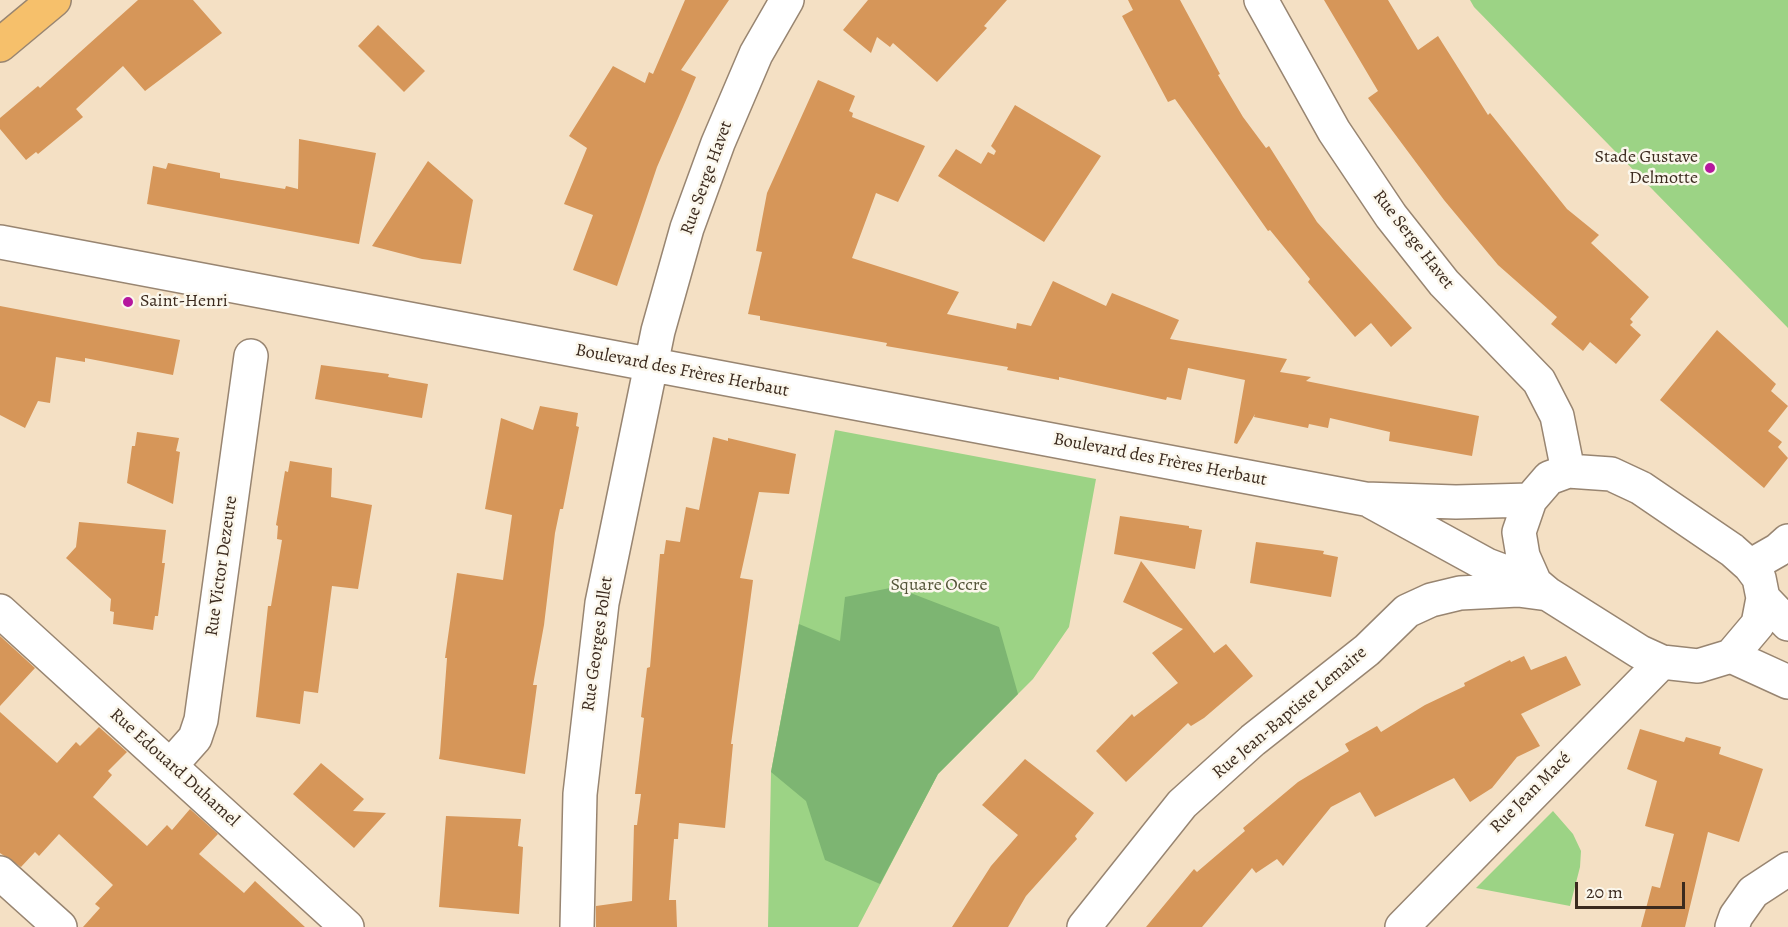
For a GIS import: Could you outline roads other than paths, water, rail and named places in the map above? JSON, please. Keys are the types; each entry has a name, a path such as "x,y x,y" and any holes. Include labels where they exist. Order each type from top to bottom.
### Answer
{"main road":[{"path":"0,45 54,0"}],"street":[{"name":"Rue Serge Havet","path":"651,365 658,331 687,228 718,143 756,54 787,0"},
{"name":"Rue Serge Havet","path":"1260,0 1334,131 1391,216 1444,283 1539,381 1557,416 1568,471"},
{"name":"Boulevard des Frères Herbaut","path":"0,242 1365,498 1456,502 1530,500"},
{"name":"Rue Victor Dezeure","path":"171,765 195,738 201,720 251,356"},
{"name":"Rue Georges Pollet","path":"577,927 580,794 590,689 602,603 651,365"},
{"path":"1568,471 1611,474 1641,488 1732,550 1750,566 1759,578 1763,598 1758,624 1731,656 1698,666 1662,662 1640,651 1541,589 1523,556 1519,532 1530,500 1549,478 1568,471"},
{"name":"Boulevard des Frères Herbaut","path":"1365,498 1488,565 1541,589"},
{"path":"1750,566 1778,550 1788,541"},
{"name":"Rue Jean-Baptiste Lemaire","path":"1084,927 1182,804 1254,740 1367,650 1407,611 1431,600 1460,593 1541,589"},
{"path":"1763,598 1788,624"},
{"name":"Rue Edouard Duhamel","path":"0,611 347,927"},
{"path":"1731,656 1788,682"},
{"name":"Rue Jean Macé","path":"1402,927 1662,662"},
{"path":"1732,927 1736,916 1753,892 1788,869"},
{"path":"0,873 60,927"}],"place":[{"name":"Stade Gustave Delmotte","path":"1710,168"},
{"name":"Saint-Henri","path":"128,302"}],"park label":[{"name":"Square Occre","path":"939,586"}]}
